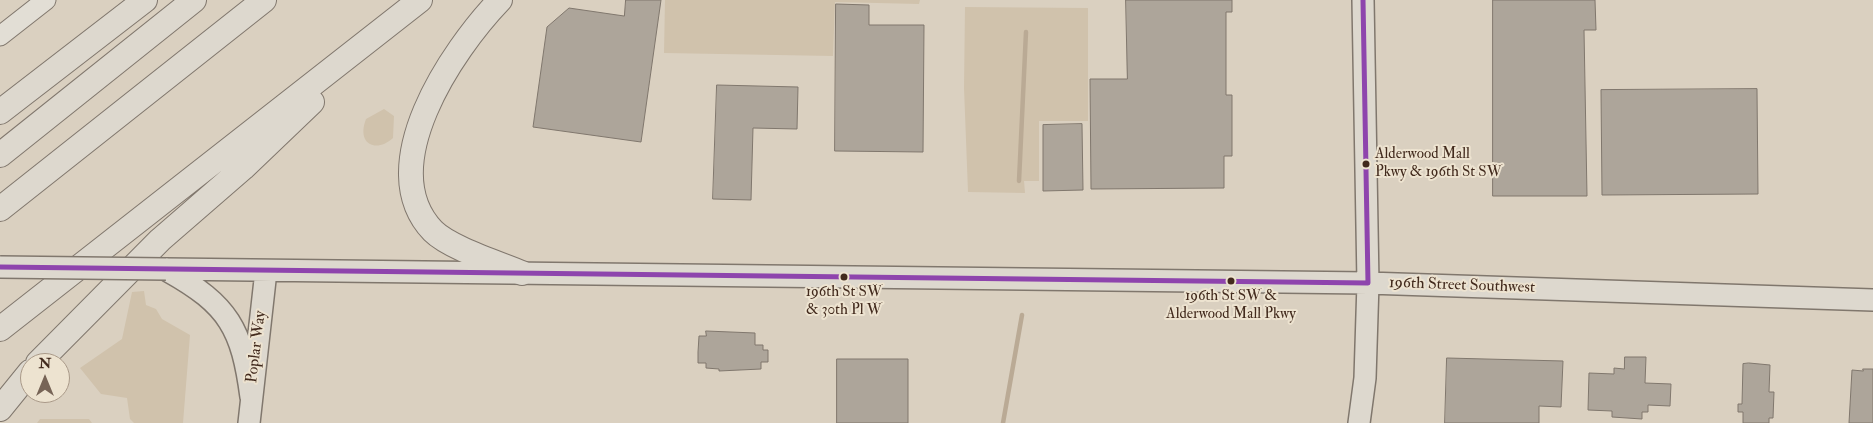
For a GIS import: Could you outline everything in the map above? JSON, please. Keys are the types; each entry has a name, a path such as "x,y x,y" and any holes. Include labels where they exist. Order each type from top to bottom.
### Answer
{"highway":[{"path":"0,112 145,0"},
{"path":"0,155 194,0"},
{"path":"0,209 264,0"},
{"path":"500,0 465,41 438,86 414,147 411,184 414,201 422,218 435,233 452,244 522,274"},
{"path":"0,329 417,2"},
{"path":"48,353 160,240 242,168 417,2"},
{"path":"0,409 20,384"}],"main road":[{"path":"0,36 46,0"},
{"path":"1359,423 1365,378 1368,283 1363,0"},
{"name":"196th Street Southwest","path":"0,266 266,271 1368,283 1873,300"},
{"path":"166,269 196,286 217,304 237,334 246,356 251,397"},
{"name":"Poplar Way","path":"249,423 266,271"}],"shaded area":[{"path":"665,0 920,0 919,4 835,2 833,56 664,53"},
{"path":"965,7 1088,8 1088,121 1039,121 1039,181 1024,181 1025,193 968,192 964,88"},
{"path":"384,109 394,116 393,138 381,145 370,144 364,135 366,119"},
{"path":"144,291 146,305 156,309 162,319 190,335 183,423 134,423 130,419 127,398 101,394 80,368 122,339 132,292"},
{"path":"40,419 89,419 92,423 37,423"}],"building":[{"path":"626,0 661,0 641,142 533,127 547,27 569,8 624,16"},
{"path":"1126,0 1232,0 1232,12 1226,12 1226,95 1232,95 1232,156 1224,156 1224,188 1091,189 1090,79 1127,79"},
{"path":"1493,0 1595,0 1596,30 1584,30 1587,196 1493,196"},
{"path":"836,4 869,5 869,25 924,25 923,152 835,151"},
{"path":"717,85 798,87 797,129 753,128 751,200 713,199"},
{"path":"1757,89 1758,194 1602,195 1601,90"},
{"path":"1082,124 1083,190 1043,191 1043,125"},
{"path":"706,331 755,333 755,345 763,345 763,350 768,350 768,362 761,362 761,369 719,371 719,369 706,368 706,363 698,363 698,352 699,336 706,336"},
{"path":"1625,357 1646,357 1645,383 1671,384 1670,406 1648,405 1648,412 1642,412 1642,419 1612,417 1612,411 1588,410 1589,373 1614,374 1614,368 1624,369"},
{"path":"1447,358 1563,361 1561,407 1539,406 1539,423 1445,423"},
{"path":"837,359 908,359 908,423 837,423"},
{"path":"1743,364 1770,365 1769,392 1774,392 1773,418 1769,418 1769,423 1743,423 1743,412 1738,412 1738,404 1742,404"},
{"path":"1863,369 1873,369 1873,423 1849,423 1852,370 1863,371"}],"waterway":[{"path":"1019,181 1026,32"},
{"path":"1003,423 1022,315"}],"transit line":[{"path":"1363,0 1368,283"},
{"path":"0,267 1368,283"}],"place":[{"name":"Alderwood Mall Pkwy & 196th St SW","path":"1366,164"},
{"name":"196th St SW & 30th Pl W","path":"844,277"},
{"name":"196th St SW & Alderwood Mall Pkwy","path":"1231,281"}]}
